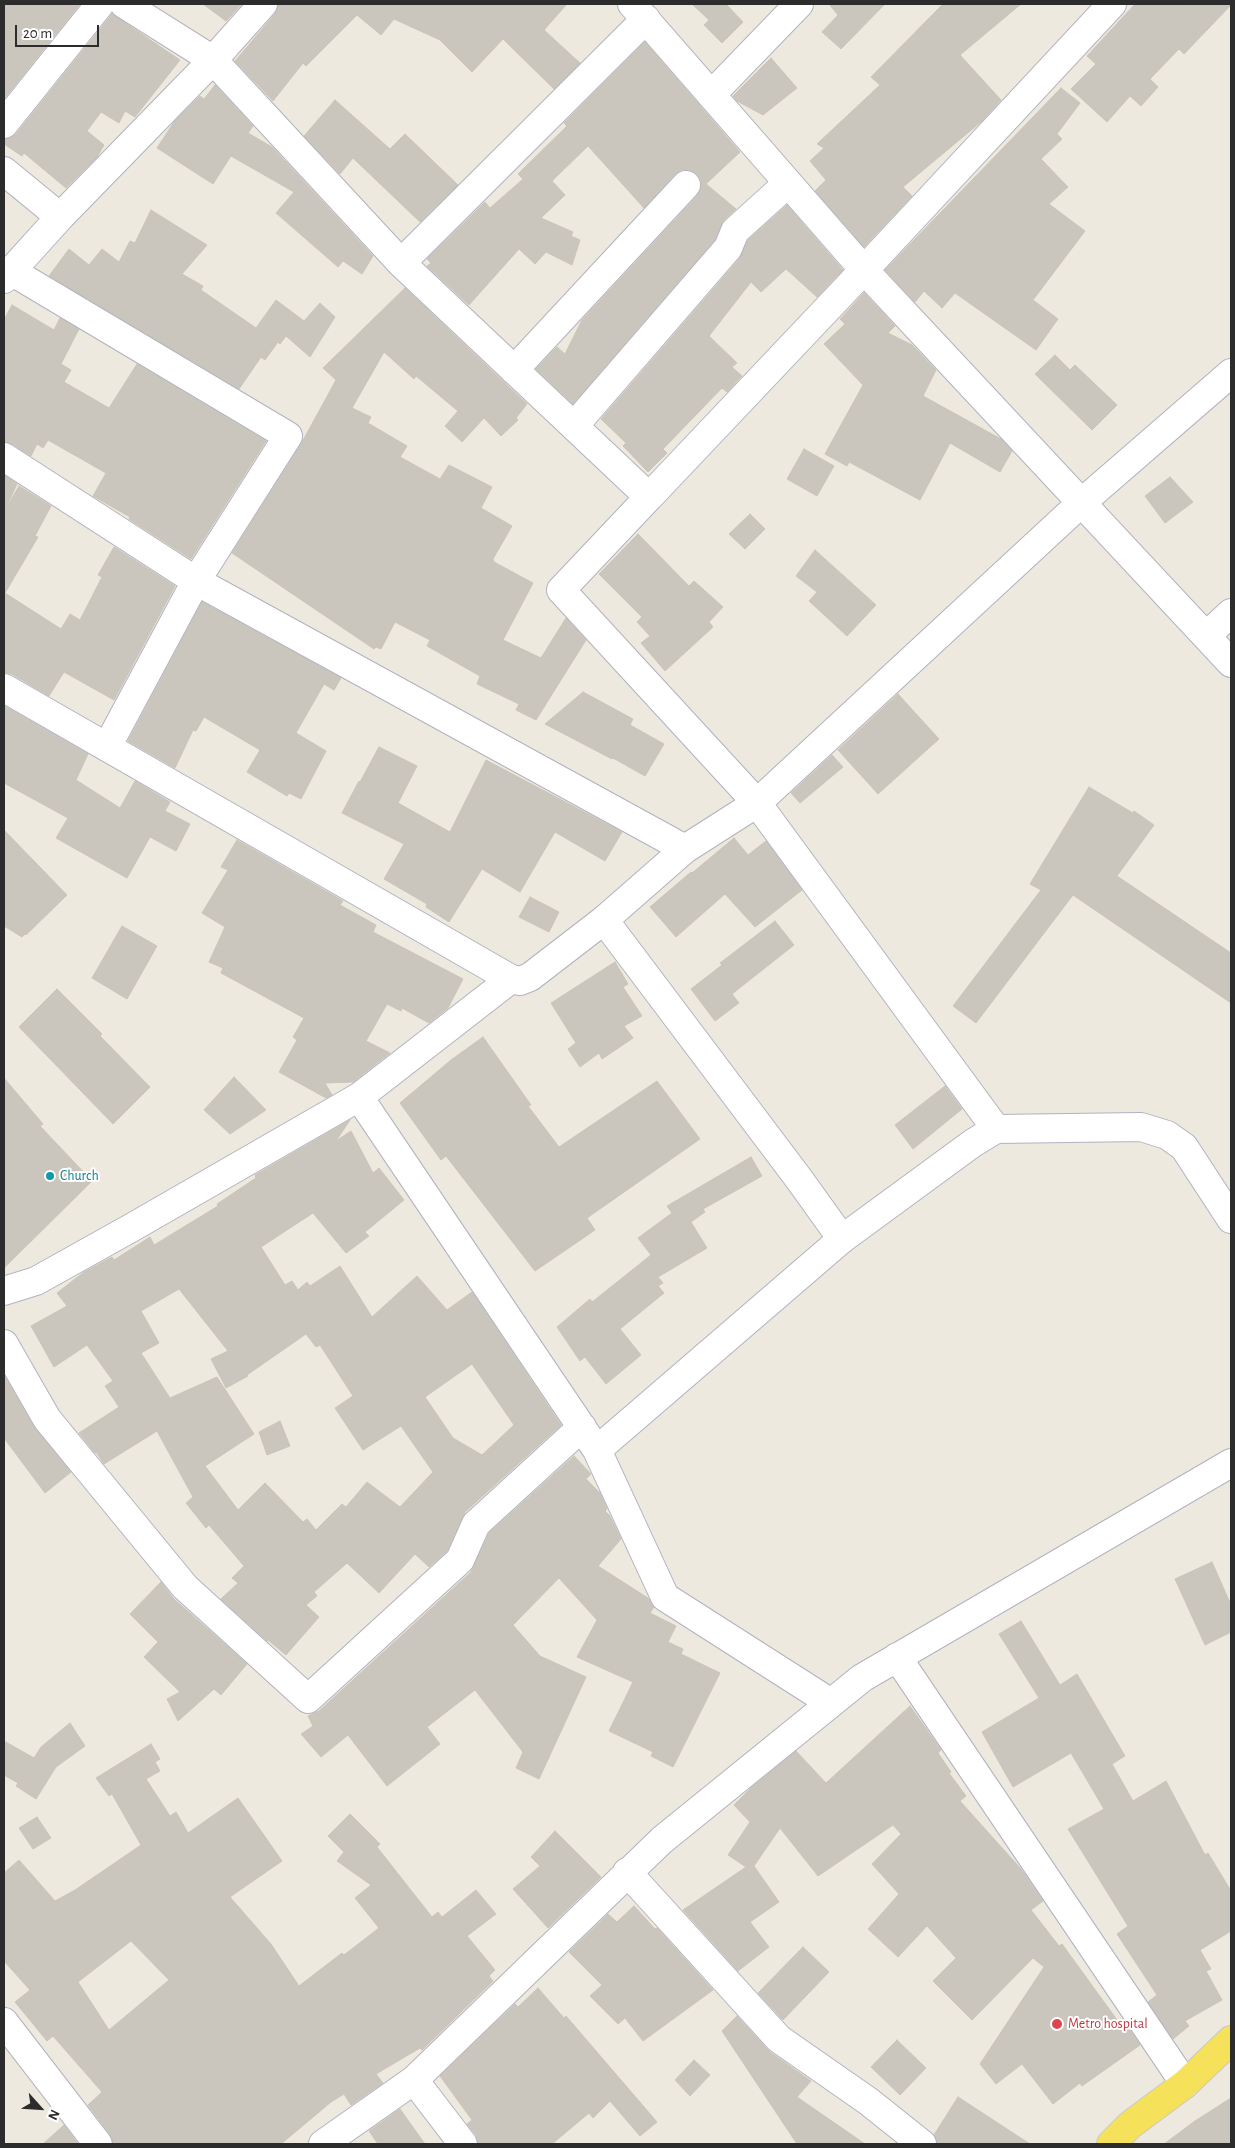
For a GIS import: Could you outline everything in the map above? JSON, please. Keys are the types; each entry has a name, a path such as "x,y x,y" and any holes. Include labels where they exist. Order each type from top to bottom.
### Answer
{"main road":[{"path":"1111,2144 1130,2125 1185,2084 1231,2040"},
{"path":"1185,2084 1231,2060"}],"street":[{"path":"4,124 100,4"},
{"path":"124,4 213,60 401,263 649,497"},
{"path":"106,747 196,581 288,436 8,275 60,217 213,60 263,4"},
{"path":"711,95 799,4"},
{"path":"996,1129 757,803 560,590 864,270 1112,4"},
{"path":"401,263 638,8 711,95 864,270 1080,504 1231,663"},
{"path":"4,171 60,217"},
{"path":"574,426 728,248 735,231 788,183"},
{"path":"514,370 686,185"},
{"path":"4,688 511,979 520,981 530,978 604,920 685,849 757,803 1080,504 1231,373"},
{"path":"4,457 196,581 685,849"},
{"path":"1206,636 1231,613"},
{"path":"604,920 842,1239"},
{"path":"4,1291 36,1280 70,1262 359,1096 511,979"},
{"path":"359,1096 597,1450 665,1597 831,1703"},
{"path":"597,1450 842,1239 973,1143 996,1129 1141,1127 1167,1135 1184,1147 1231,1219"},
{"path":"4,1344 47,1419 185,1587 308,1699 460,1560 476,1524 582,1428"},
{"path":"324,2144 414,2080 662,1840 862,1678 1231,1463"},
{"path":"897,1657 1185,2084"},
{"path":"627,1872 779,2039 868,2101 922,2144"},
{"path":"4,2022 98,2144"},
{"path":"414,2080 462,2144"}],"building":[{"path":"4,4 80,4 4,99"},
{"path":"203,4 242,4 226,21"},
{"path":"278,4 567,4 544,30 580,63 554,89 503,39 472,72 440,40 394,19 381,35 357,15 306,66 303,63 273,101 235,61 275,14"},
{"path":"692,4 726,4 743,22 722,43 704,25 709,20"},
{"path":"829,4 885,4 841,49 822,32 838,15"},
{"path":"943,4 1021,4 960,55 1001,100 982,121 903,187 912,196 864,247 815,191 826,180 810,161 824,148 817,144 880,85 871,77"},
{"path":"1135,4 1231,5 1184,54 1179,49 1150,79 1158,87 1141,106 1130,96 1107,122 1071,89 1096,64 1087,56"},
{"path":"112,14 180,60 135,117 125,111 119,123 101,112 87,131 104,145 97,157 66,188 24,153 22,156 4,144 4,139 16,134"},
{"path":"645,42 740,152 706,184 736,209 724,220 715,240 573,404 536,369 557,347 565,354 582,320 697,196 701,188 701,180 697,174 689,170 681,170 675,174 644,208 588,146 552,181 565,195 541,218 573,232 571,236 580,240 572,265 546,252 535,264 519,249 469,305 427,266 431,263 427,259 485,202 490,208 523,179 518,174 567,126 564,123"},
{"path":"771,58 797,88 763,115 737,101 733,96"},
{"path":"215,85 253,126 248,133 272,147 373,256 362,274 343,261 338,267 276,213 294,192 231,156 213,184 157,148 174,122 200,96 204,99"},
{"path":"1061,88 1080,103 1057,134 1062,139 1041,159 1068,187 1049,204 1085,231 1033,300 1058,319 1036,350 955,293 942,308 924,291 915,302 885,270"},
{"path":"335,100 390,149 405,134 458,185 420,222 353,158 340,174 304,136"},
{"path":"787,205 843,270 817,297 786,269 761,292 751,282 709,336 737,363 732,367 742,376 727,392 722,388 663,449 667,453 648,472 623,446 626,443 601,419 740,258 748,240"},
{"path":"151,210 207,245 182,274 203,286 201,290 256,328 276,300 304,321 320,303 335,317 310,357 286,336 280,344 278,342 265,360 261,357 239,389 49,276 69,249 89,265 102,249 119,262 130,241 135,243"},
{"path":"405,288 527,404 516,418 518,420 501,436 484,418 462,442 445,426 458,411 416,376 414,379 384,352 352,408 371,417 368,423 407,446 400,457 440,479 449,465 492,487 481,508 512,526 493,559 494,562 533,583 503,640 541,658 566,618 586,640 536,720 516,710 519,704 477,684 480,676 427,646 430,640 395,622 381,649 376,647 374,649 232,553 301,444 336,380 323,368"},
{"path":"864,293 895,326 888,333 912,345 936,370 923,396 1001,439 1012,451 1000,472 950,443 920,500 849,462 847,466 825,454 863,385 824,344 845,324 840,319"},
{"path":"12,305 54,330 60,318 79,329 61,364 71,370 64,382 109,408 137,364 266,441 191,559 129,519 130,517 93,496 106,473 48,440 43,448 37,444 31,456 12,444 4,442 4,320"},
{"path":"1055,355 1070,370 1075,365 1117,405 1092,430 1035,374"},
{"path":"804,449 834,466 817,496 787,479"},
{"path":"4,475 17,484 4,512"},
{"path":"1170,477 1193,502 1165,523 1145,496"},
{"path":"19,486 51,506 35,536 38,537 5,593 61,629 70,614 80,620 102,577 98,575 114,547 175,586 114,700 64,672 49,696 12,674 4,672 4,512"},
{"path":"750,514 765,529 745,549 729,534"},
{"path":"638,534 689,586 694,581 723,607 709,622 713,627 665,671 641,643 650,636 637,622 642,617 599,574"},
{"path":"815,550 876,605 847,636 809,601 817,592 796,576"},
{"path":"202,602 341,678 334,690 324,684 296,733 326,751 301,799 289,793 287,796 247,772 260,750 204,717 196,731 193,730 175,768 128,741"},
{"path":"583,692 633,719 630,725 664,744 645,776 545,724"},
{"path":"898,694 939,739 878,794 838,750"},
{"path":"4,706 88,754 76,780 120,808 135,781 170,802 165,811 190,824 176,851 150,837 127,878 56,838 68,818 4,783"},
{"path":"379,747 417,766 398,803 450,832 486,760 622,832 605,861 555,832 520,892 482,869 449,922 426,907 427,904 384,879 404,844 342,813"},
{"path":"832,755 843,767 800,803 791,793"},
{"path":"1089,787 1133,813 1134,811 1154,825 1117,876 1231,953 1231,1003 1073,895 976,1023 953,1006 1041,890 1030,884"},
{"path":"4,830 67,895 22,937 4,926"},
{"path":"734,838 748,855 766,841 802,890 755,927 725,894 676,937 650,907"},
{"path":"237,840 343,901 340,905 376,925 373,932 463,979 448,1008 429,1023 402,1008 401,1011 387,1004 366,1041 390,1053 353,1082 325,1083 332,1095 326,1098 279,1072 297,1040 293,1037 304,1018 221,973 223,968 209,962 225,927 202,913 228,870 221,867"},
{"path":"530,897 559,912 549,932 519,917"},
{"path":"775,921 794,945 732,994 739,1003 715,1021 691,989 722,965 720,963"},
{"path":"122,926 157,946 127,999 92,978"},
{"path":"615,962 628,984 623,987 642,1016 624,1026 633,1038 602,1059 599,1053 580,1067 568,1049 576,1043 551,1003"},
{"path":"57,989 102,1034 100,1036 150,1087 113,1124 19,1027"},
{"path":"483,1037 531,1105 528,1106 559,1147 657,1081 700,1139 587,1218 595,1230 535,1271 446,1156 441,1160 400,1103 451,1060"},
{"path":"234,1077 266,1110 230,1134 204,1110"},
{"path":"4,1078 43,1124 40,1126 92,1181 4,1268"},
{"path":"945,1086 962,1109 913,1149 895,1125"},
{"path":"350,1120 336,1141 351,1131 373,1173 379,1168 404,1200 365,1232 369,1236 346,1253 313,1213 261,1247 285,1285 292,1281 298,1290 307,1282 310,1286 340,1266 372,1317 417,1276 447,1310 472,1292 561,1425 465,1512 447,1551 429,1567 415,1554 379,1593 347,1563 314,1592 317,1596 306,1605 319,1617 286,1655 267,1641 221,1599 238,1583 232,1578 244,1566 209,1525 206,1528 186,1503 193,1497 157,1431 104,1464 79,1433 119,1407 105,1386 113,1381 87,1345 54,1367 31,1326 67,1306 57,1293 84,1272 112,1257 114,1260 150,1237 154,1245 218,1206 217,1204 256,1178 255,1175","holes":["179,1289 228,1351 211,1359 226,1388 248,1376 306,1334 316,1347 320,1345 353,1396 335,1408 363,1450 401,1426 433,1472 400,1507 367,1482 346,1507 342,1504 316,1530 307,1519 303,1522 265,1483 238,1510 205,1466 254,1434 217,1377 170,1398 141,1353 159,1343 141,1311","472,1364 514,1425 482,1455 453,1438 425,1397"]},
{"path":"751,1157 762,1176 703,1209 705,1212 691,1222 707,1248 658,1277 663,1283 658,1286 664,1293 620,1329 641,1355 606,1384 585,1357 580,1361 557,1327 590,1299 592,1302 651,1255 638,1238 672,1213 667,1206"},
{"path":"4,1375 34,1427 71,1472 45,1493 4,1438"},
{"path":"280,1421 290,1446 267,1455 259,1432"},
{"path":"574,1456 591,1474 586,1479 600,1493 607,1509 605,1511 610,1516 621,1539 598,1566 648,1598 654,1607 650,1613 676,1626 668,1642 683,1649 681,1654 720,1673 673,1767 651,1756 653,1752 609,1731 633,1682 577,1657 597,1620 559,1578 513,1625 540,1656 586,1677 539,1779 516,1768 523,1752 475,1690 427,1727 440,1744 387,1786 348,1735 321,1757 301,1734 313,1726 308,1716 319,1711 471,1572 489,1533"},
{"path":"1212,1562 1231,1605 1231,1632 1205,1645 1175,1579"},
{"path":"161,1582 174,1599 247,1664 221,1695 214,1689 178,1721 167,1699 180,1692 144,1657 158,1642 130,1614"},
{"path":"1021,1621 1060,1685 1077,1674 1125,1756 1112,1764 1133,1801 1166,1781 1205,1855 1208,1853 1231,1891 1231,1931 1200,1950 1211,1969 1206,1971 1222,2000 1185,2021 1189,2026 1173,2039 1148,2002 1157,1995 1117,1934 1128,1926 1068,1829 1104,1809 1071,1753 1013,1787 982,1732 1039,1698 999,1634"},
{"path":"910,1706 941,1750 938,1753 951,1772 949,1773 966,1796 960,1801 1021,1869 1043,1901 1031,1910 1059,1946 1062,1944 1120,2024 1124,2021 1140,2045 1082,2086 1080,2083 1053,2104 1022,2064 996,2084 980,2064 1044,1967 1033,1958 972,2020 933,1981 956,1958 927,1926 898,1957 868,1929 899,1894 872,1864 901,1834 893,1825 818,1876 780,1828 754,1866 779,1902 750,1922 769,1947 738,1971 683,1910 746,1867 728,1855 750,1822 734,1805 752,1787 796,1751 826,1783"},
{"path":"70,1723 85,1746 56,1767 36,1799 16,1786 18,1783 4,1775 4,1741 34,1758 41,1747"},
{"path":"151,1744 160,1759 155,1762 160,1771 146,1779 170,1816 176,1812 188,1833 238,1798 282,1861 230,1897 271,1944 299,1986 379,1928 355,1898 371,1885 337,1861 344,1852 328,1836 350,1814 380,1844 377,1847 432,1917 438,1912 442,1917 476,1890 496,1914 467,1936 495,1970 489,1976 493,1981 422,2050 420,2048 376,2074 383,2083 351,2105 344,2094 331,2102 281,2144 113,2144 110,2134 88,2105 102,2092 53,2036 47,2041 15,2002 30,1990 4,1961 4,1873 19,1860 55,1901 75,1890 141,1845 112,1794 109,1796 96,1778","holes":["131,1941 169,1980 109,2030 78,1982"]},
{"path":"37,1817 51,1838 33,1849 19,1828"},
{"path":"555,1831 601,1877 548,1928 513,1889 540,1866 531,1857"},
{"path":"634,1906 655,1929 657,1928 713,1990 643,2041 625,2018 618,2024 590,1996 602,1985 569,1952 608,1914 617,1922"},
{"path":"803,1947 829,1972 783,2020 758,1993"},
{"path":"538,1988 564,2018 566,2016 657,2122 640,2136 610,2101 593,2118 589,2113 552,2144 478,2144 476,2135 467,2124 472,2120 440,2076 515,2004 518,2007"},
{"path":"737,2016 770,2052 811,2081 797,2097 865,2144 797,2144 722,2031"},
{"path":"897,2040 926,2068 900,2095 871,2067"},
{"path":"694,2060 710,2075 690,2096 675,2080"},
{"path":"958,2097 1030,2144 937,2144 934,2135"},
{"path":"1231,2098 1231,2144 1164,2144 1195,2121"},
{"path":"400,2109 425,2144 378,2144 369,2131"},
{"path":"64,2125 78,2144 43,2144"}],"place":[{"name":"Church","path":"50,1176"},
{"name":"Metro hospital","path":"1057,2024"}]}
